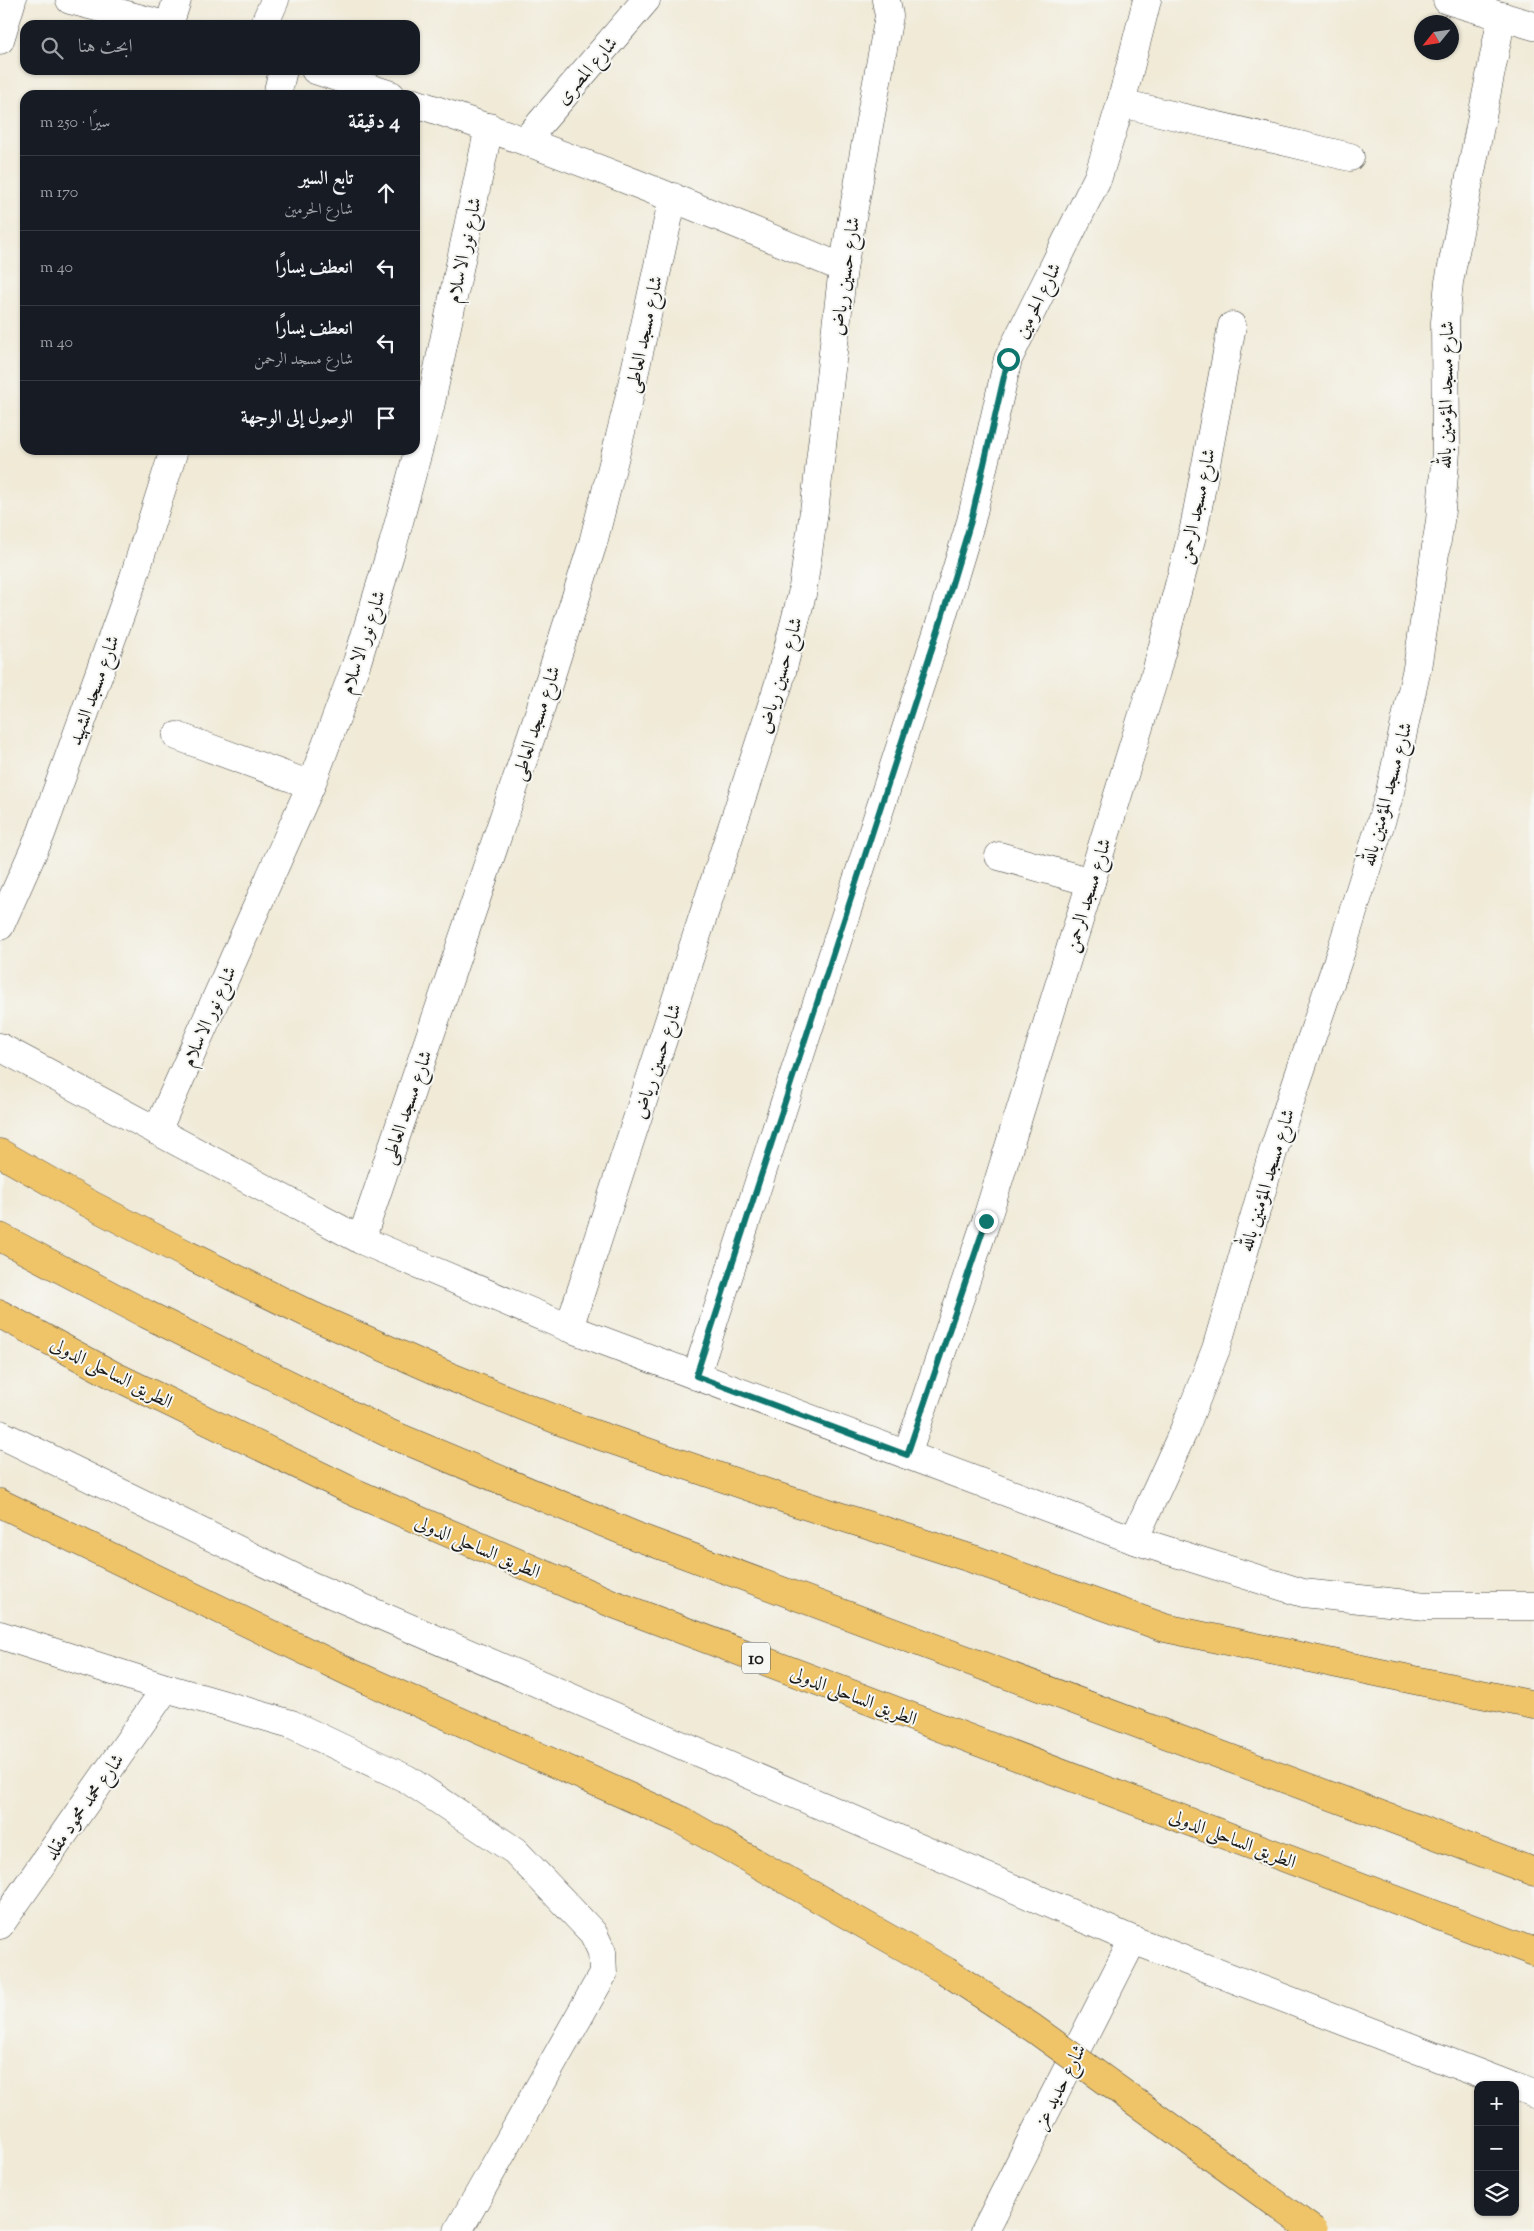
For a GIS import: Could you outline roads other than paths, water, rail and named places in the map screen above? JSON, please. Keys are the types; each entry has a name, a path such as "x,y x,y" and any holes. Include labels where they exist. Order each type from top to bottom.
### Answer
{"highway":[{"path":"0,1153 86,1202 186,1254 315,1317 446,1375 580,1429 776,1496 973,1559 1165,1628 1534,1706"},
{"path":"0,1237 146,1314 386,1432 638,1537 1534,1872"},
{"name":"الطريق الساحلى الدولى","path":"0,1314 113,1375 348,1489 611,1604 1534,1952"},
{"path":"0,1503 349,1672 679,1819 946,1971 1033,2028 1314,2231"}],"street":[{"path":"0,40 12,0"},
{"path":"70,0 148,20"},
{"path":"169,20 177,0"},
{"path":"266,20 276,0"},
{"name":"شارع المصرى","path":"525,141 646,0"},
{"name":"شارع حسين رياض","path":"569,1328 779,683 802,594 817,494 843,268 889,16 886,0"},
{"name":"شارع الحرمين","path":"696,1376 939,627 971,521 1008,359 1098,177 1121,103 1147,0"},
{"path":"1447,0 1534,26"},
{"name":"شارع مسجد المؤمنين بالله","path":"1134,1540 1184,1430 1216,1349 1273,1152 1341,951 1389,796 1417,668 1440,521 1446,451 1445,322 1448,282 1502,16"},
{"path":"278,90 282,75"},
{"path":"330,75 376,90"},
{"path":"1121,103 1350,157"},
{"path":"420,105 489,127 673,196 843,268"},
{"name":"شارع نور الاسلام","path":"420,445 430,407 489,127"},
{"name":"شارع مسجد العاطى","path":"361,1240 540,710 593,543 626,412 673,196"},
{"name":"شارع مسجد الرحمن","path":"907,1455 986,1221 1156,672 1194,528 1232,326"},
{"name":"شارع مسجد الشهيد","path":"0,926 44,825 133,580 172,455"},
{"name":"شارع نور الاسلام","path":"157,1131 310,785 357,662 417,455"},
{"path":"177,736 310,785"},
{"path":"999,856 1091,882"},
{"path":"0,1047 361,1240 569,1328 1134,1540 1303,1593 1426,1606 1532,1602"},
{"path":"0,1434 310,1585 1133,1940 1499,2081"},
{"path":"0,1635 166,1688 291,1724 407,1779 515,1851 593,1933 602,1952 603,1974 458,2231"},
{"name":"شارع محمد محمود مقلد","path":"0,1925 166,1688"},
{"name":"شارع حديد عز","path":"985,2231 1133,1940"},
{"path":"1519,2088 1534,2094"}]}
